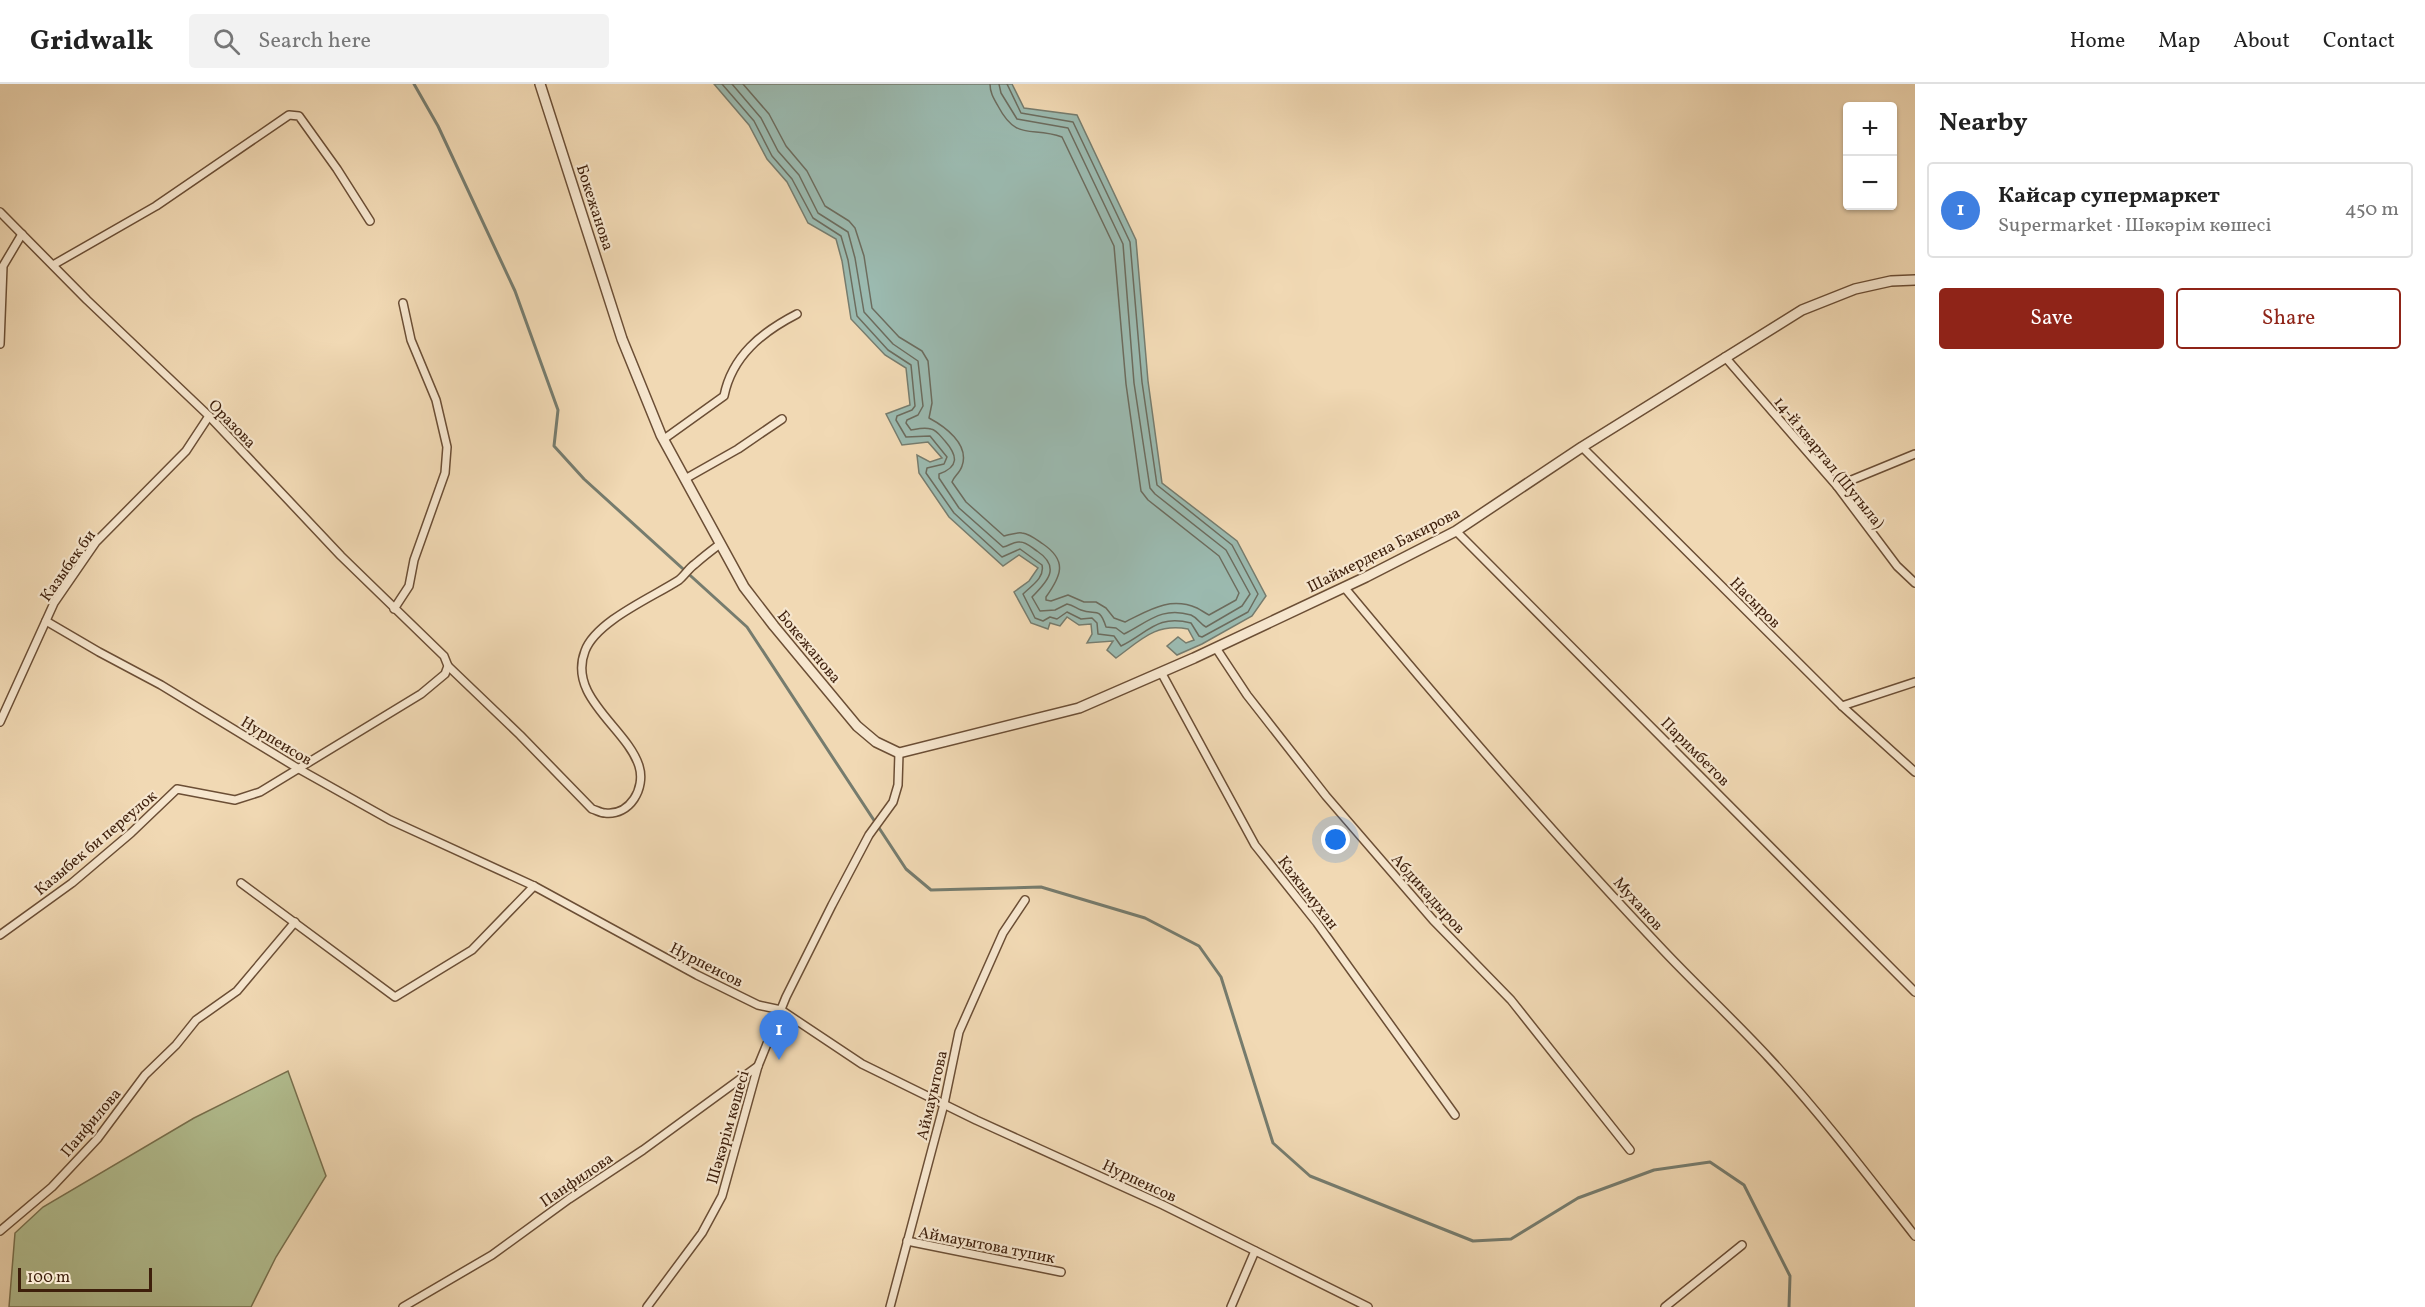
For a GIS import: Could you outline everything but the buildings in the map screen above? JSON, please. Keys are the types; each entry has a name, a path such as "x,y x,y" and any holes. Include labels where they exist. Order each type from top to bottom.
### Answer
{"street":[{"name":"Бокежанова","path":"540,84 622,339 664,439 685,479 744,587 857,726 876,742 899,753"},
{"path":"53,265 156,206 289,116 299,116 370,221"},
{"name":"Оразова","path":"0,212 209,416 394,609 444,656 448,666"},
{"path":"0,345 3,266 22,234"},
{"name":"Шаймердена Бакирова","path":"899,753 1079,708 1216,648 1456,531 1582,447 1802,310 1844,293 1891,281 1915,280"},
{"path":"394,609 409,586 414,560 445,473 447,447 436,400 411,340 403,303"},
{"path":"664,439 724,396 728,378 738,358 772,327 797,314"},
{"name":"14-й квартал (Шугыла)","path":"1725,357 1837,486 1897,566 1915,583"},
{"name":"Казыбек би","path":"0,722 54,603 96,542 186,451 209,416"},
{"path":"685,479 738,449 782,419"},
{"name":"Насыров","path":"1582,447 1842,706 1915,772"},
{"path":"1837,486 1915,454"},
{"name":"Паримбетов","path":"1456,531 1915,992"},
{"path":"448,666 592,809 605,813 621,811 638,793 642,781 639,766 631,750 595,704 581,668 584,651 600,630 639,603 681,579 693,565 720,544"},
{"name":"Муханов","path":"1344,587 1437,698 1556,832 1664,951 1770,1058 1833,1132 1915,1236"},
{"name":"Нурпеисов","path":"46,621 162,685 298,769 390,820 534,886 697,975 758,1005 781,1010 862,1064 1163,1205 1368,1307"},
{"name":"Абдикадыров","path":"1216,648 1247,695 1326,796 1433,920 1511,1000 1630,1150"},
{"name":"Казыбек би переулок","path":"0,935 72,883 131,833 177,789 234,800 260,792 421,694 445,674 448,666"},
{"name":"Кажымухан","path":"1161,672 1255,845 1317,922 1455,1115"},
{"path":"1842,706 1915,682"},
{"name":"Шәкәрім көшесі","path":"647,1307 702,1233 722,1196 758,1066 781,1010 827,915 869,835 893,802 898,785 899,753"},
{"path":"241,883 395,998 472,950 534,886"},
{"name":"Аймауытова","path":"890,1307 944,1104 959,1032 1003,933 1025,900"},
{"name":"Панфилова","path":"0,1231 52,1187 98,1138 145,1075 176,1045 196,1020 237,991 295,922"},
{"name":"Панфилова","path":"403,1307 492,1255 569,1199 643,1150 758,1066"},
{"name":"Аймауытова тупик","path":"907,1241 1061,1272"},
{"path":"1665,1307 1742,1245"},
{"path":"1231,1307 1255,1251"}],"green space":[{"path":"288,1071 326,1176 276,1257 251,1307 9,1307 15,1233 43,1207 194,1118"}],"water":[{"path":"714,84 1012,84 1024,108 1077,115 1136,240 1148,381 1162,483 1237,541 1266,596 1252,616 1177,655 1167,646 1178,637 1186,643 1194,640 1188,629 1166,628 1149,634 1116,658 1107,650 1113,641 1087,643 1092,634 1091,624 1079,625 1067,617 1060,626 1050,623 1048,629 1031,623 1014,592 1029,581 1038,568 1019,555 1003,566 949,517 919,473 917,455 930,462 942,458 928,442 902,445 886,414 910,405 906,368 885,355 851,319 842,261 836,239 808,223 787,182 767,159 749,125"}],"waterway":[{"path":"414,84 438,126 515,291 558,410 554,446 584,479 747,627 906,869 931,890 1041,887 1145,918 1199,946 1221,977 1273,1143 1310,1176 1473,1241 1511,1239 1578,1198 1654,1170 1710,1162 1744,1185 1790,1276 1789,1307"}],"place":[{"name":"Кайсар супермаркет","path":"779,1060"}]}
